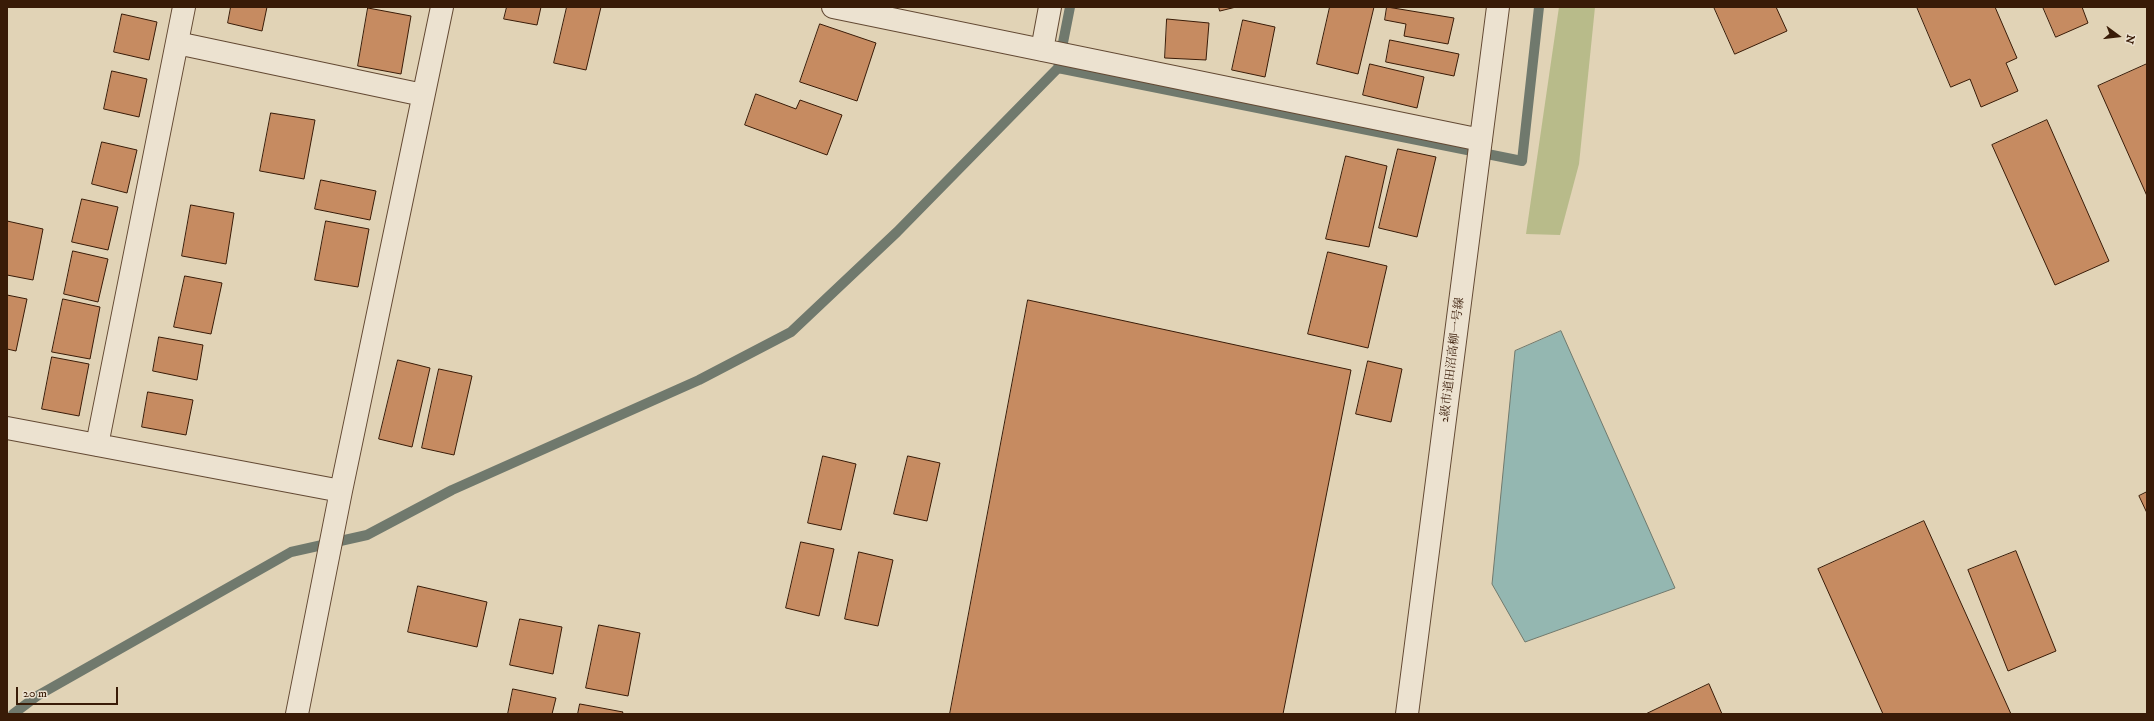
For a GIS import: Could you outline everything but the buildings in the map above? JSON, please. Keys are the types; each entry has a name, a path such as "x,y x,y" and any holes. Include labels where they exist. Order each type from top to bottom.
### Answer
{"street":[{"path":"97,445 184,7"},
{"path":"297,714 341,491 442,7"},
{"path":"833,7 1481,140"},
{"path":"1042,50 1050,7"},
{"name":"2級市道田沼高柳一号線","path":"1407,714 1498,7"},
{"path":"177,43 423,95"},
{"path":"7,428 341,491"}],"green space":[{"path":"1559,7 1595,7 1579,164 1560,235 1526,234"}],"water":[{"path":"1561,331 1675,588 1525,642 1492,584 1515,351"}],"waterway":[{"path":"13,714 37,696 291,552 367,535 452,490 699,380 791,332 897,232 1058,68 1070,7"},
{"path":"1058,68 1522,161 1539,7"}]}
